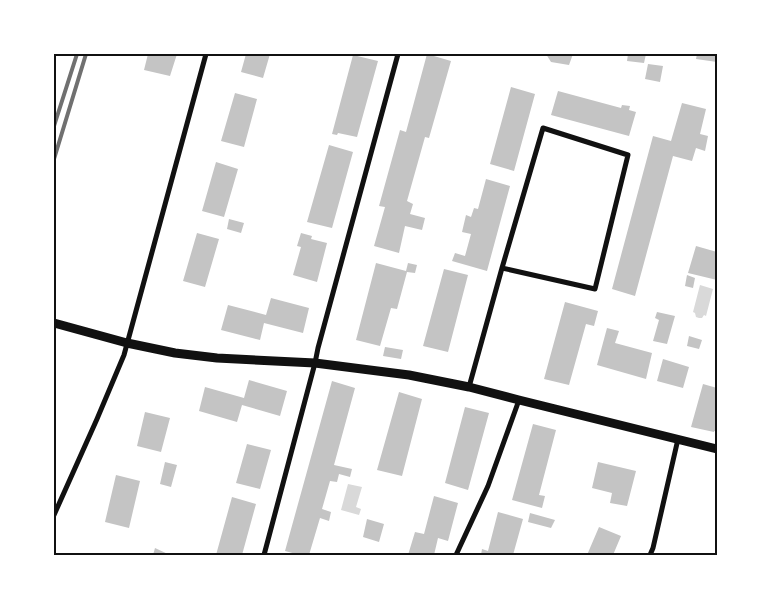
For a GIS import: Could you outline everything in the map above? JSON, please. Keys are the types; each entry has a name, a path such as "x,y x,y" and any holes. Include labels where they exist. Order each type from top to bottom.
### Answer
{"street":[{"path":"54,515 124,356 206,54"},
{"path":"264,555 398,54"},
{"path":"469,386 502,268 543,128 628,155 595,289 502,268"},
{"path":"54,323 127,343 175,353 217,358 315,363 409,375 469,386 518,400 717,449"},
{"path":"456,555 488,486 518,400"},
{"path":"650,555 654,548 678,439"}],"shaded area":[{"path":"700,285 713,289 706,316 704,315 702,318 696,317 693,312"},
{"path":"348,484 362,487 356,507 361,509 359,515 341,510"}],"building":[{"path":"148,54 177,54 170,76 144,70"},
{"path":"246,54 270,54 263,78 241,72"},
{"path":"427,54 451,61 429,138 425,137 407,201 413,204 410,214 425,218 422,230 405,226 399,253 374,246 385,207 379,206 400,130 406,132"},
{"path":"546,54 573,54 569,65 551,62"},
{"path":"628,54 646,54 644,63 627,61"},
{"path":"697,54 717,54 717,62 696,59"},
{"path":"353,55 378,61 357,137 338,133 337,135 332,134"},
{"path":"648,64 663,66 660,82 645,79"},
{"path":"511,87 535,94 514,171 490,164"},
{"path":"558,91 621,108 622,105 630,106 629,110 636,112 629,136 551,115"},
{"path":"235,93 257,99 244,147 221,141"},
{"path":"682,103 706,109 700,134 708,136 705,151 696,148 692,161 673,156 635,296 612,289 653,136 671,141"},
{"path":"329,145 353,152 332,228 307,222"},
{"path":"216,162 238,169 224,217 202,211"},
{"path":"486,179 510,186 487,271 452,261 455,253 465,256 471,234 462,232 466,215 471,217 474,208 478,209"},
{"path":"229,219 244,223 241,233 227,229"},
{"path":"197,233 219,239 205,287 183,281"},
{"path":"301,233 312,236 311,239 327,243 317,282 293,275 301,247 297,246"},
{"path":"696,246 717,252 717,280 688,273"},
{"path":"376,263 406,271 408,263 417,265 415,273 407,272 397,309 391,308 380,346 356,340"},
{"path":"444,269 468,275 448,352 423,346"},
{"path":"687,275 695,278 693,288 685,286"},
{"path":"271,298 309,308 303,333 264,323 260,340 221,330 228,305 266,315"},
{"path":"565,302 598,311 594,326 586,324 569,385 544,379"},
{"path":"657,312 675,316 667,344 653,341 659,320 655,318"},
{"path":"607,328 619,331 615,343 652,353 646,379 597,365"},
{"path":"689,336 702,340 699,349 687,346"},
{"path":"385,347 403,350 401,359 383,356"},
{"path":"663,359 689,367 683,388 657,381"},
{"path":"249,380 287,391 280,416 242,405 237,422 199,411 205,387 244,398"},
{"path":"332,381 355,388 334,465 352,469 350,477 339,474 337,482 330,481 322,509 331,512 329,521 320,518 309,555 300,555 285,551"},
{"path":"703,384 717,388 717,432 691,427"},
{"path":"399,392 422,399 402,476 377,470"},
{"path":"465,407 489,413 468,490 445,483"},
{"path":"145,412 170,418 161,452 137,446"},
{"path":"533,424 556,430 539,495 545,496 542,508 512,500"},
{"path":"247,444 271,450 260,489 236,483"},
{"path":"165,462 177,465 171,487 160,484"},
{"path":"598,462 636,471 627,506 610,503 612,493 592,488"},
{"path":"116,475 140,481 129,528 105,522"},
{"path":"434,496 458,503 448,541 438,538 434,555 408,555 415,532 424,534"},
{"path":"232,497 256,504 242,555 216,555"},
{"path":"498,512 523,519 513,555 481,555 482,549 488,551"},
{"path":"530,513 555,520 551,528 528,522"},
{"path":"367,519 384,524 379,542 363,537"},
{"path":"599,527 621,536 613,555 587,555"},
{"path":"155,548 170,555 153,555"}],"railway":[{"path":"54,126 77,54"},
{"path":"54,159 86,54"}]}
